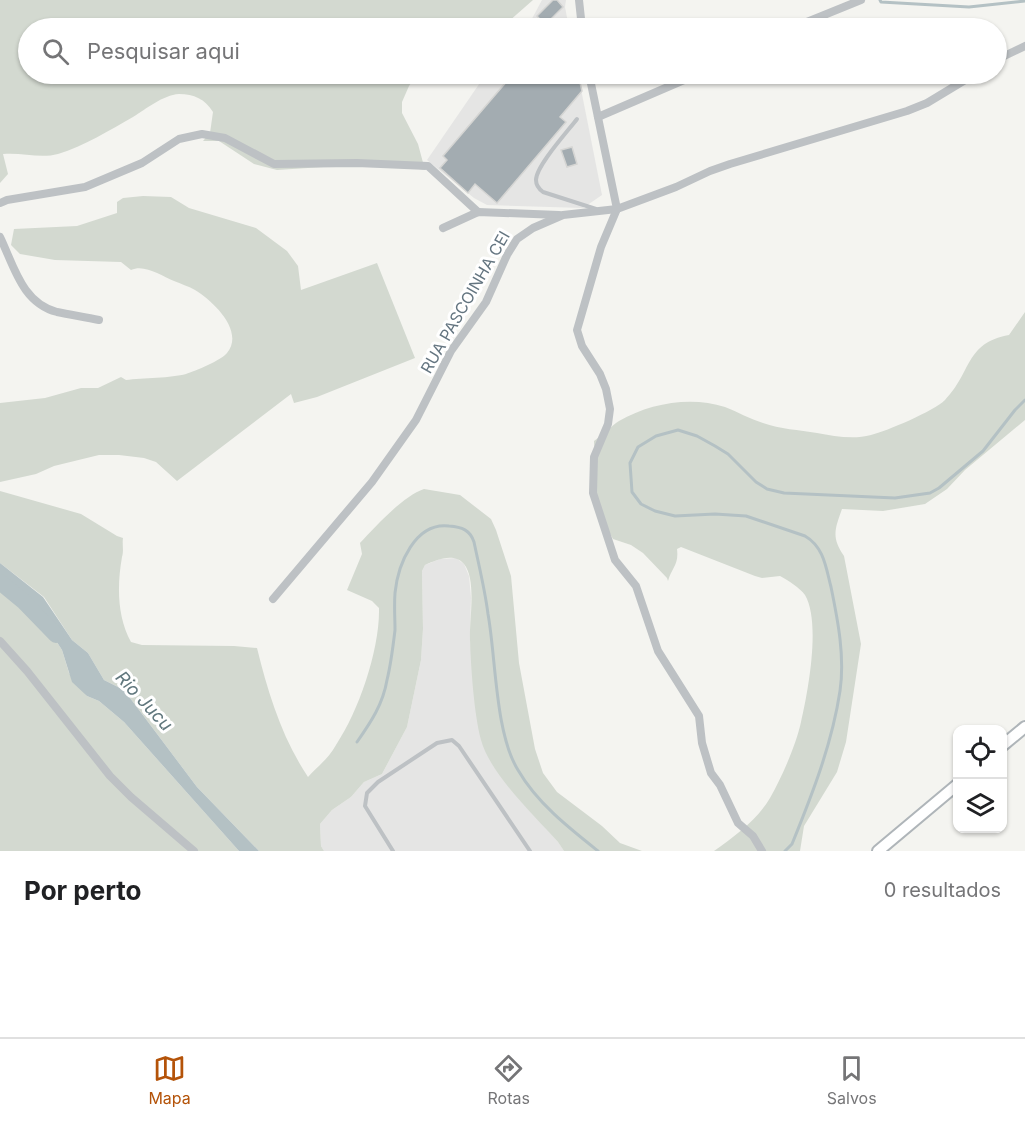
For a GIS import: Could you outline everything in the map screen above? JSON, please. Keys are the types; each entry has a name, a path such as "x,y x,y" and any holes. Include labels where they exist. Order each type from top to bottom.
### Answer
{"street":[{"path":"579,0 581,18"},
{"path":"817,18 861,0"},
{"path":"1007,55 1025,46"},
{"path":"591,84 617,209 601,247 577,330 582,346 603,382 610,409 608,424 594,457 593,493 615,560 636,586 658,651 699,716 702,743 711,773 720,785 738,823 753,836 762,851"},
{"path":"598,117 675,84"},
{"name":"RUA PASCOINHA CEI","path":"273,599 372,482 416,420 451,351 486,302 507,255 517,239 533,228 563,215 617,209 676,187 720,167 907,111 927,103 958,84"},
{"path":"0,203 85,187 142,163 178,139 202,134 225,138 274,164 357,163 428,166 478,212"},
{"path":"443,228 478,212 563,215"},
{"path":"0,237 21,283 40,305 55,311 99,320"},
{"path":"0,641 27,671 110,776 194,851"},
{"path":"1007,742 1025,727"},
{"path":"878,851 953,787"}],"lane":[{"path":"577,119 542,166 536,180 538,188 543,192 599,210"},
{"path":"393,851 365,806 367,794 378,782 437,743 452,740 459,746 530,851"}],"shaded area":[{"path":"0,0 533,0 512,18 18,18 18,84 410,84 402,102 402,113 418,144 425,170 354,165 277,170 254,164 219,141 203,141 210,133 213,112 199,98 179,94 161,100 97,137 58,154 44,156 3,154 8,174 0,183"},
{"path":"542,0 566,0 567,18 532,18"},
{"path":"479,84 580,84 602,195 583,208 487,205 474,198 427,160"},
{"path":"171,197 189,208 256,228 287,251 298,266 301,290 377,263 415,358 317,397 294,403 291,394 177,481 156,462 144,458 99,455 0,482 0,403 45,398 81,388 98,388 121,377 126,380 186,374 220,359 232,344 230,326 225,317 210,301 190,287 142,268 131,270 121,262 55,260 20,254 11,245 14,229 77,226 117,213 117,202 123,198"},
{"path":"1025,312 1025,420 965,470 947,489 925,504 883,511 842,509 836,528 836,538 844,556 861,644 846,742 837,772 804,826 800,851 714,851 745,827 765,806 792,751 799,731 810,676 813,639 810,607 803,592 780,576 762,578 755,576 681,547 677,549 676,562 668,581 643,553 631,545 613,539 596,497 594,441 616,423 631,415 657,406 685,402 725,407 769,425 783,428 844,437 871,435 910,420 945,400 977,352 995,339 1009,335"},
{"path":"424,489 460,495 491,519 496,530 511,576 519,663 535,749 543,773 557,792 602,826 620,843 642,851 564,851 514,794 494,767 481,740 476,717 470,640 470,580 468,571 460,560 440,559 425,565 422,571 421,660 407,727 382,774 364,782 351,797 332,810 320,824 321,846 324,851 259,851 197,787 124,690 104,680 88,653 72,640 44,597 0,563 0,491 81,514 123,538 119,601 123,622 131,642 142,645 257,648 277,715 308,777 330,754 353,715 376,642 379,608 372,601 347,590 362,554 360,543 407,498"},
{"path":"456,558 464,564 469,576 470,639 482,742 513,791 564,851 324,851 321,846 320,824 332,810 351,797 364,782 382,774 407,727 421,660 422,571 425,565 440,559"},
{"name":"Rio Jucu","path":"0,563 43,597 72,640 88,653 104,680 124,690 197,787 259,851 239,851 124,722 99,701 87,696 72,682 62,650 33,605 20,592 0,579"},
{"path":"0,579 20,592 33,605 62,650 69,673 87,696 99,701 124,722 239,851 0,851"}],"building":[{"path":"553,0 557,0 563,7 552,18 537,16"},
{"path":"504,84 580,84 582,91 560,117 566,122 497,203 475,184 468,193 440,168 447,160 443,156"},
{"path":"572,147 577,164 567,167 561,150"}],"waterway":[{"path":"880,0 881,2 969,7 1025,1"},
{"path":"785,851 792,844 807,807 832,730 840,691 842,665 840,639 831,587 823,558 816,546 805,536 746,516 715,514 675,516 655,511 641,504 632,492 630,463 638,447 656,436 678,430 697,436 728,454 756,482 767,489 784,493 895,498 930,493 939,488 983,451 1025,400"},
{"path":"357,742 376,713 383,697 395,630 395,593 404,558 410,547 427,531 437,527 462,528 468,532 474,542 480,569 491,632 497,695 510,754 534,793 565,824 598,851"},
{"name":"Rio Jucu","path":"0,582 23,601 56,635"}]}
